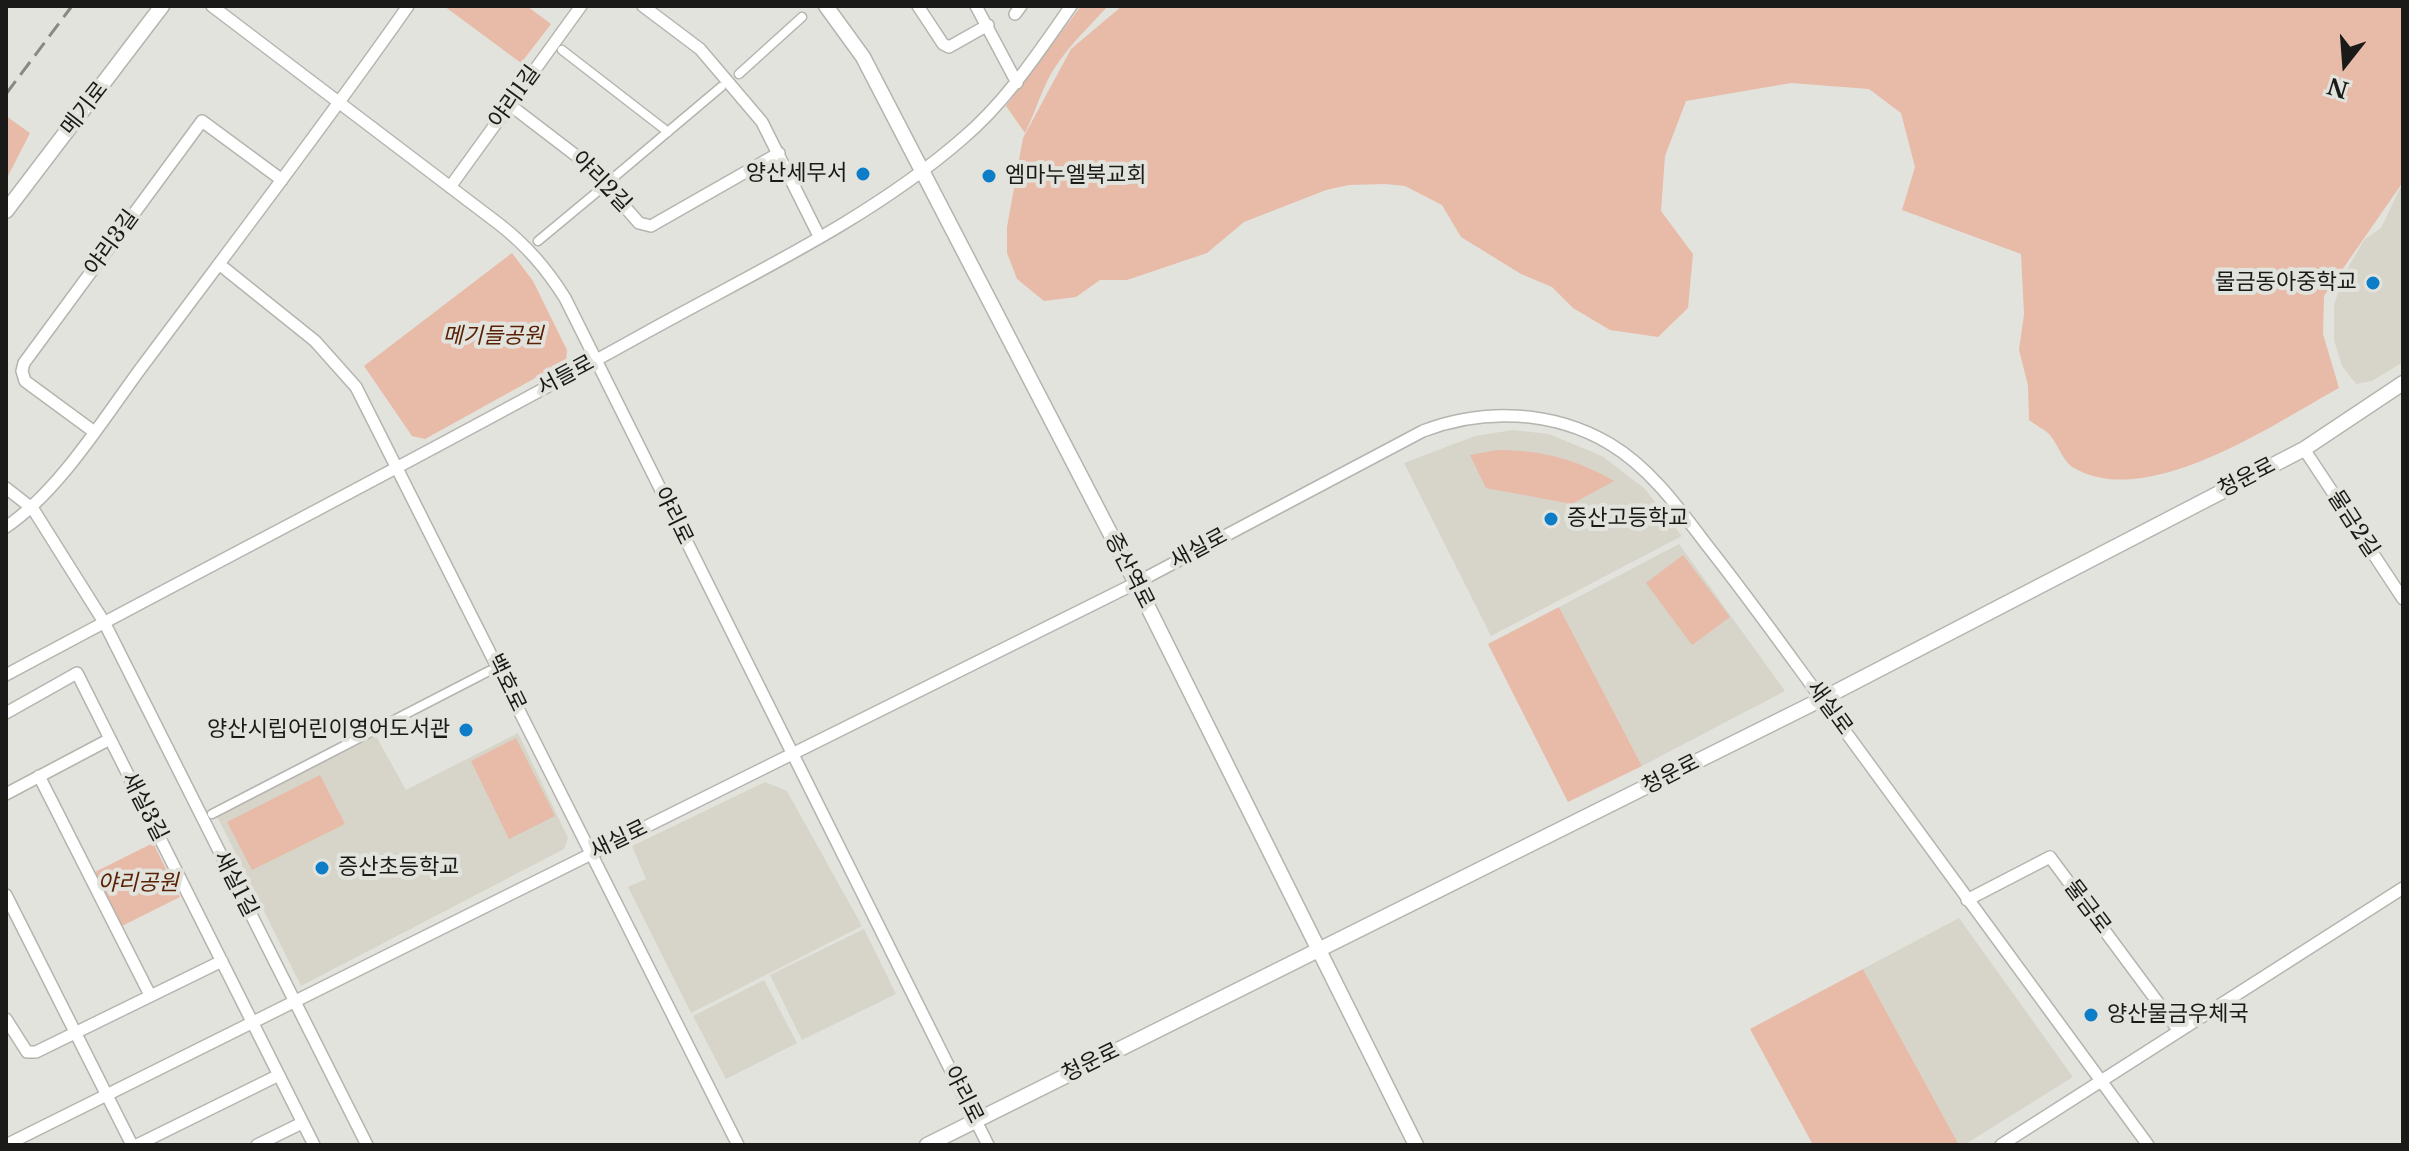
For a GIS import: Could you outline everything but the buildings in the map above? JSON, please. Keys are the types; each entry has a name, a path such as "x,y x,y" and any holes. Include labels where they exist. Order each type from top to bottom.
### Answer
{"street":[{"name":"메기로","path":"6,211 162,6"},
{"name":"야리로","path":"212,6 529,248 565,298 988,1145"},
{"path":"6,527 33,509 340,103 408,6"},
{"name":"야리1길","path":"450,187 581,6"},
{"path":"643,6 700,49 762,122 819,236"},
{"name":"증산역로","path":"826,6 863,57 1136,583 1416,1145"},
{"path":"918,6 943,44 949,47 988,25"},
{"path":"976,6 1017,83"},
{"name":"서들로","path":"6,675 595,361 819,236 921,172 965,137 1017,83 1071,6"},
{"path":"739,74 802,17"},
{"path":"562,50 668,132"},
{"path":"613,178 721,87"},
{"name":"야리2길","path":"510,105 587,164 639,223 651,226 779,153"},
{"name":"야리3길","path":"93,431 25,381 22,371 24,363 202,121 282,180"},
{"path":"538,241 597,192"},
{"name":"백호로","path":"219,264 335,359 356,387 398,465 738,1145"},
{"name":"청운로","path":"927,1145 1822,699 2304,449 2403,383"},
{"name":"새실로","path":"6,1145 1136,583 1423,431 1483,416 1548,419 1571,425 1610,444 1647,473 1742,589 2148,1145"},
{"name":"물금2길","path":"2304,449 2403,599"},
{"name":"새실1길","path":"6,488 33,509 104,622 367,1145"},
{"path":"212,814 489,671"},
{"name":"새실3길","path":"6,713 77,673 314,1145"},
{"path":"6,794 110,739"},
{"path":"39,776 150,995"},
{"name":"물금로","path":"1967,900 2050,857 2179,1031"},
{"path":"2001,1145 2403,888"},
{"path":"6,895 134,1145 279,1075"},
{"path":"6,1019 27,1052 36,1052 222,961"},
{"path":"257,1145 302,1123"}],"shaded area":[{"name":"물금동아중학교","path":"2403,182 2403,362 2372,381 2356,384 2342,366 2334,340 2334,304 2349,266 2364,240 2381,228"},
{"name":"증산고등학교","path":"1513,430 1549,434 1602,456 1644,488 1682,536 1491,636 1404,463 1475,436"},
{"path":"1679,544 1785,691 1642,766 1559,607"},
{"path":"518,733 568,838 564,849 301,986 217,816 376,736 406,790"},
{"path":"765,782 787,791 862,926 691,1013 628,887 646,879 632,846"},
{"path":"1959,918 2073,1077 1964,1145 1959,1145 1863,969"},
{"path":"864,929 896,994 802,1040 770,975"},
{"path":"764,980 797,1043 726,1079 693,1016"}],"green space":[{"path":"444,6 527,6 551,24 521,63"},
{"path":"1081,6 1108,6 1057,64 1025,133 1006,106"},
{"path":"1122,6 2403,6 2403,182 2324,296 2323,334 2339,388 2247,440 2210,457 2173,471 2138,479 2104,478 2070,465 2049,434 2029,420 2028,385 2019,350 2024,314 2021,254 1902,210 1915,167 1901,113 1869,89 1791,83 1686,101 1665,156 1661,211 1693,254 1688,308 1658,337 1610,330 1573,308 1552,287 1521,274 1461,237 1442,205 1405,186 1385,184 1349,185 1326,190 1244,222 1207,253 1127,280 1100,280 1076,297 1044,301 1017,279 1007,253 1007,227 1023,138 1071,49"},
{"path":"6,116 30,133 6,180"},
{"name":"메기들공원","path":"512,253 533,281 567,350 566,361 425,439 412,436 364,366"},
{"path":"1497,450 1558,457 1614,481 1572,504 1486,488 1470,455"},
{"path":"1683,555 1730,617 1692,645 1646,583"},
{"path":"1559,607 1642,766 1568,802 1488,644"},
{"path":"516,738 555,816 509,839 471,761"},
{"path":"320,775 345,824 252,870 227,822"},
{"name":"야리공원","path":"153,843 180,897 122,926 95,872"},
{"path":"1863,969 1959,1145 1813,1145 1750,1029"}],"railway":[{"path":"6,94 72,6"}],"place":[{"name":"양산세무서","path":"863,174"},
{"name":"엠마누엘북교회","path":"989,176"},
{"name":"물금동아중학교","path":"2373,283"},
{"name":"증산고등학교","path":"1551,519"},
{"name":"양산시립어린이영어도서관","path":"466,730"},
{"name":"증산초등학교","path":"322,868"},
{"name":"양산물금우체국","path":"2091,1015"}]}
